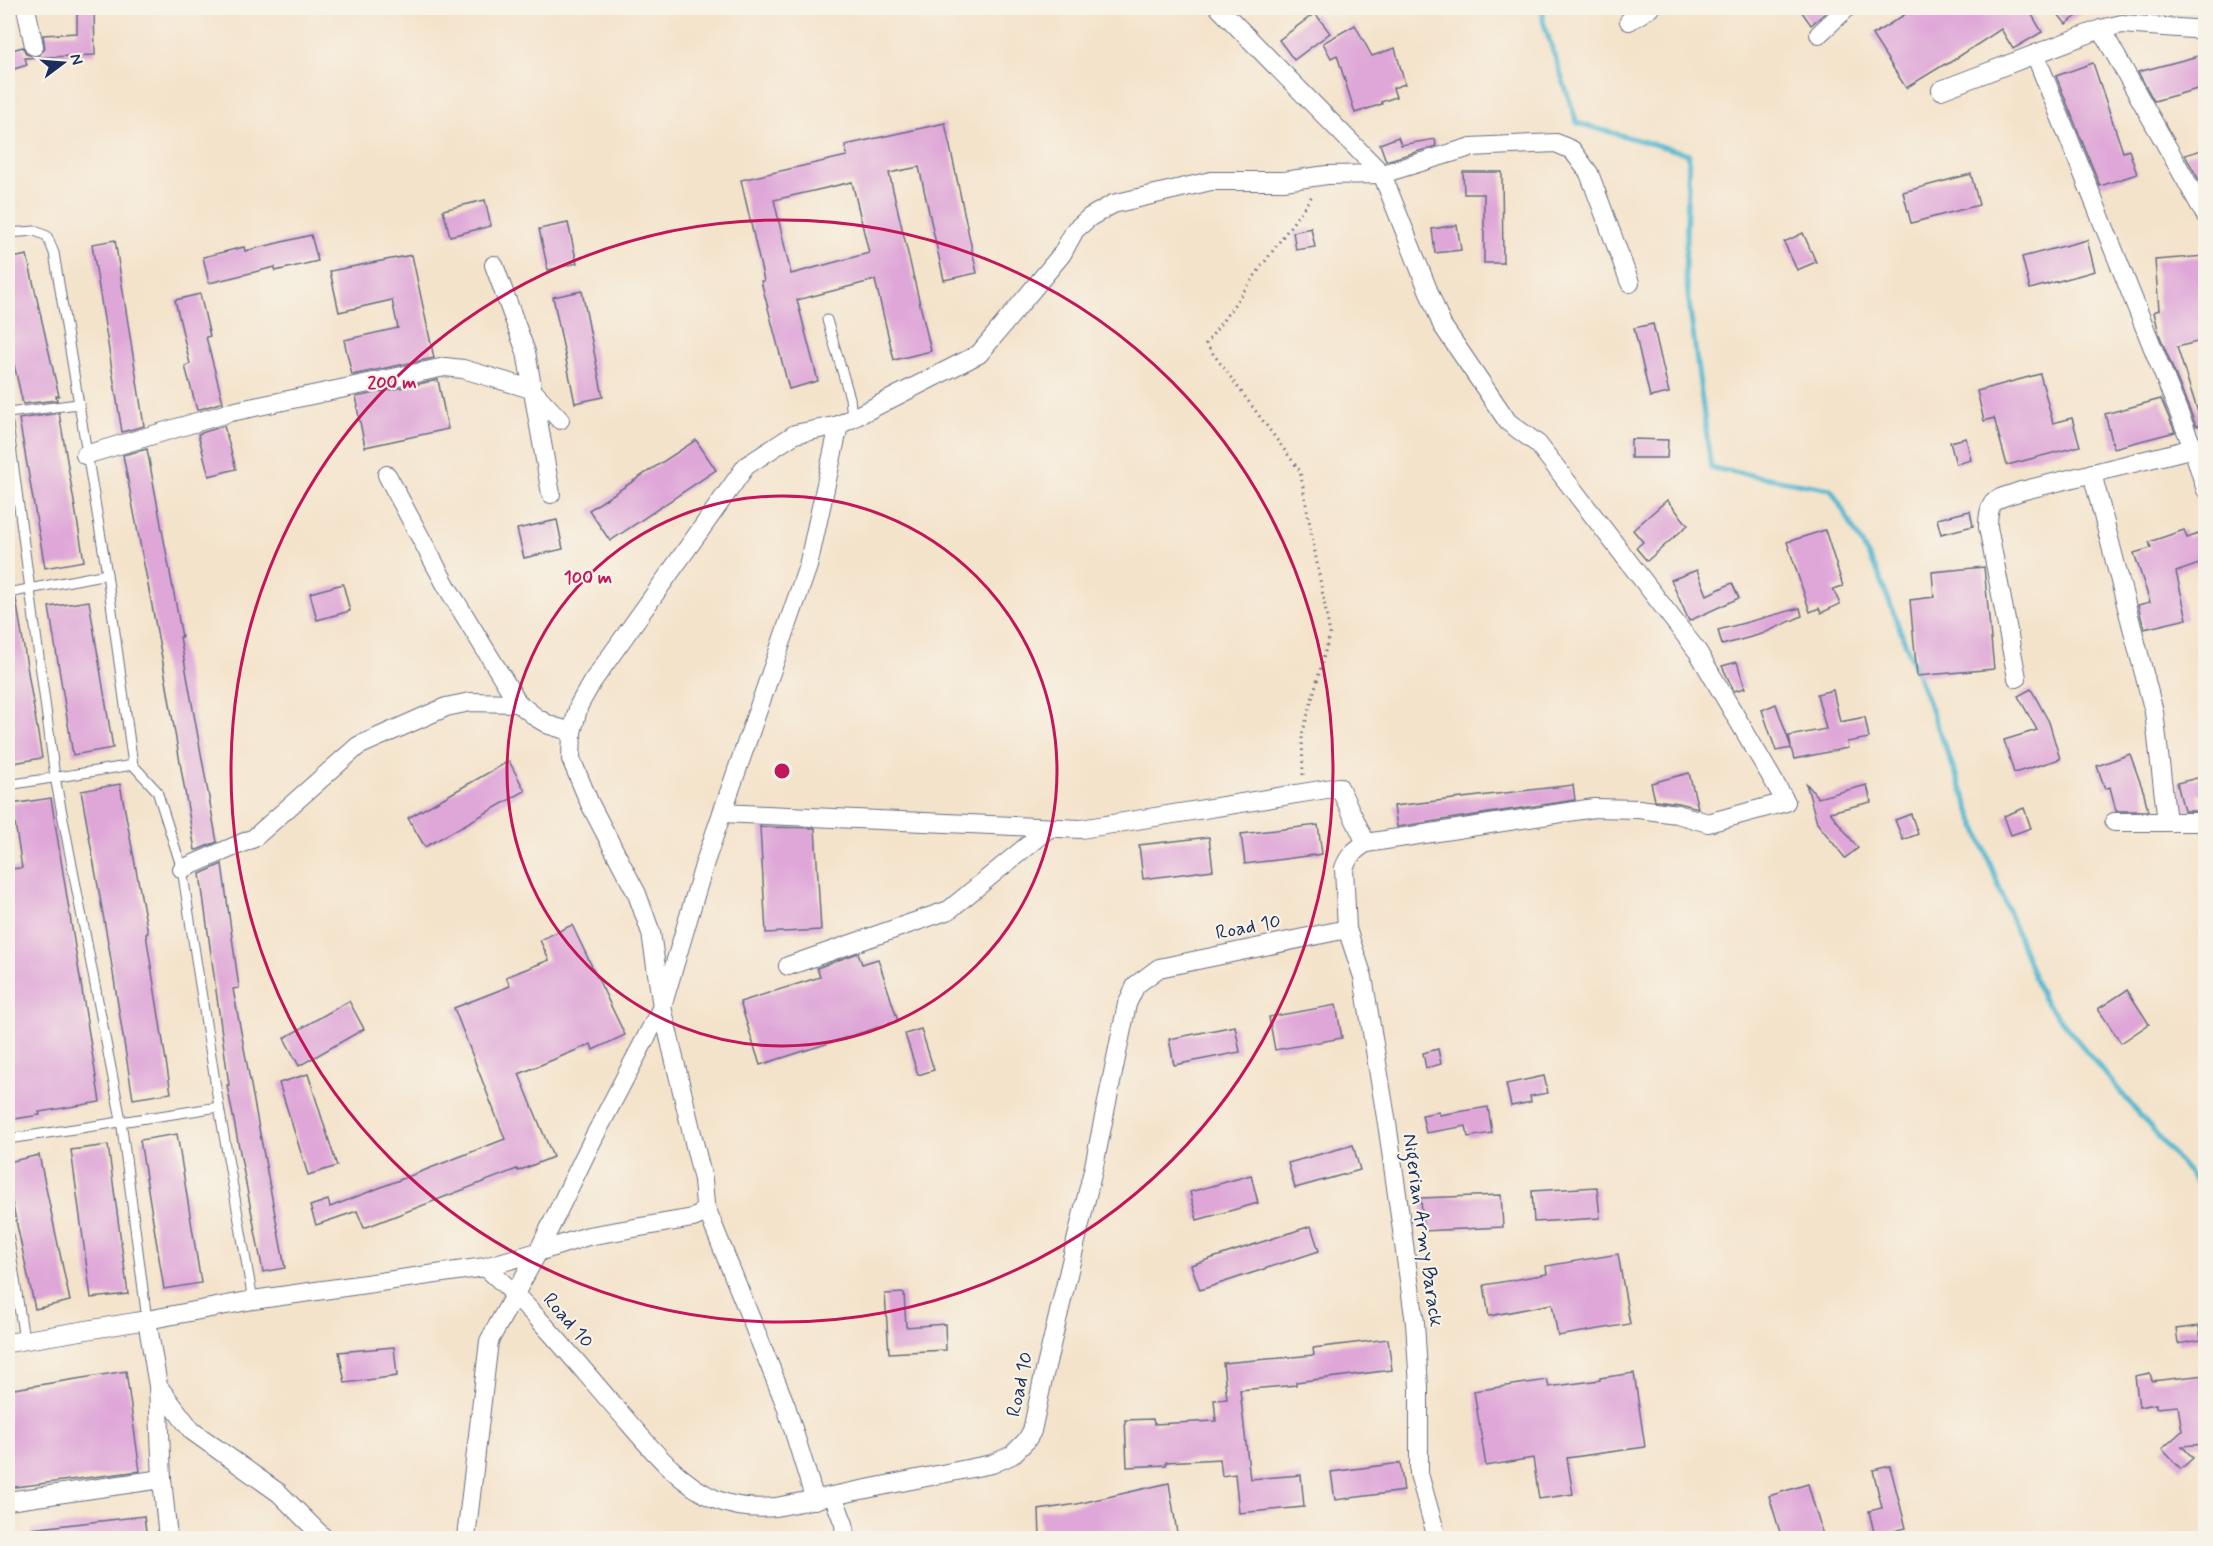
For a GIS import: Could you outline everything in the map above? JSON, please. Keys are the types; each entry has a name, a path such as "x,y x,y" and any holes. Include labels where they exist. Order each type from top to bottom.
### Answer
{"street":[{"path":"26,8 34,46"},
{"path":"722,813 1081,829 1339,787 1366,843 1594,808 1639,809 1677,814 1708,823 1786,801 1698,652 1538,444 1508,422 1442,325 1382,174 1219,8"},
{"path":"1629,21 1650,8"},
{"path":"1819,34 1847,8"},
{"path":"1941,90 2101,29 2122,24 2205,30"},
{"path":"2101,29 2205,216"},
{"path":"2035,54 2199,446 2205,490"},
{"path":"815,1500 786,1406 705,1204 703,1180 662,1007 647,923 637,894 590,804 571,759 572,732 579,705 592,682 746,466 795,435 845,422 979,354 1049,270 1075,230 1090,217 1113,204 1211,181 1284,181 1327,175 1382,174 1471,147 1556,143 1572,150 1584,163 1630,283"},
{"path":"494,265 523,340 551,494"},
{"path":"86,455 231,412 446,367 463,369 531,389 560,420"},
{"path":"466,1539 489,1341 538,1252 593,1139 662,1007 705,862 808,566 845,422"},
{"path":"2017,678 1988,527 1988,510 1996,500 2021,491 2199,446"},
{"path":"2092,473 2154,712 2168,822"},
{"path":"387,475 447,587 518,703 549,725 572,732"},
{"path":"182,868 254,838 358,746 446,707 470,702 518,703"},
{"path":"2114,822 2194,824 2205,822"},
{"path":"788,966 949,910 1049,828"},
{"name":"Nigerian Army Barack","path":"1366,843 1354,851 1347,859 1344,868 1347,929 1363,977 1388,1130 1415,1323 1419,1387 1419,1474 1437,1539"},
{"name":"Road 10","path":"485,1267 515,1293 675,1472 716,1500 749,1509 815,1500 992,1464 1012,1455 1026,1442 1032,1431 1094,1166 1127,1004 1136,985 1159,968 1347,929"},
{"path":"16,1342 253,1299 485,1267 588,1236 693,1218 702,1214 705,1204"},
{"path":"147,1320 158,1386 162,1479 168,1539"},
{"path":"158,1386 192,1431 279,1493 324,1539"},
{"path":"8,1501 162,1479"},
{"path":"833,1496 844,1524 846,1539"}],"lane":[{"path":"8,233 35,231 47,236 54,253 107,574 133,765 157,791 182,868 219,1107 253,1299"},
{"path":"827,320 850,398 845,422"},
{"path":"8,413 78,404"},
{"path":"8,424 55,777 121,1120 147,1320"},
{"path":"8,593 107,574"},
{"path":"8,785 133,765"},
{"path":"8,1139 121,1120 219,1107"},
{"path":"8,1233 16,1342"}],"path":[{"path":"1303,792 1302,735 1330,634 1300,471 1206,345 1327,175"}],"building":[{"path":"77,8 94,8 95,55 25,58 27,65 8,71 8,51 23,47 26,54 37,57 45,49 43,35 77,33"},
{"path":"1799,8 1831,8 1811,25"},
{"path":"1915,8 2028,8 2042,32 2013,49 2001,29 1906,88 1872,35"},
{"path":"2053,8 2088,8 2066,24"},
{"path":"1315,13 1330,33 1294,60 1279,40"},
{"path":"1355,25 1372,56 1395,48 1405,84 1393,88 1396,97 1355,113 1337,55 1331,58 1323,43"},
{"path":"2202,55 2205,66 2205,87 2154,101 2138,72"},
{"path":"2093,63 2123,152 2129,150 2137,174 2100,186 2056,76"},
{"path":"945,123 977,273 944,280 919,167 889,173 931,351 894,360 875,280 797,300 818,381 789,389 761,281 764,281 741,180 847,156 845,145","holes":["852,182 869,253 791,274 774,200"]},
{"path":"1398,137 1401,145 1435,139 1436,146 1386,161 1380,144"},
{"path":"2205,149 2205,178 2199,180 2185,155"},
{"path":"1463,172 1502,172 1503,263 1484,263 1484,194 1464,194"},
{"path":"1971,174 1979,205 1911,223 1903,192"},
{"path":"485,200 491,226 450,236 443,210"},
{"path":"568,223 577,263 548,270 539,229"},
{"path":"1457,225 1461,250 1435,253 1432,229"},
{"path":"1311,228 1315,247 1296,250 1293,232"},
{"path":"1803,233 1816,262 1797,270 1784,242"},
{"path":"311,235 318,261 275,271 275,267 209,283 203,257 244,247 245,251"},
{"path":"115,240 144,426 122,432 92,244"},
{"path":"2087,240 2095,271 2030,289 2022,257"},
{"path":"27,255 59,396 56,396 57,400 23,404 8,338 8,259"},
{"path":"412,255 434,358 352,375 344,340 398,328 392,300 339,312 330,271"},
{"path":"2205,256 2205,340 2177,347 2202,425 2196,426 2159,334 2154,312 2159,310 2155,260"},
{"path":"582,291 603,397 575,403 553,297"},
{"path":"200,294 210,336 206,337 223,402 197,410 185,366 190,364 175,300"},
{"path":"1653,324 1669,393 1650,397 1634,328"},
{"path":"2040,374 2053,423 2072,418 2080,446 2007,465 1994,418 1984,421 1977,391"},
{"path":"438,380 448,429 365,447 356,397"},
{"path":"2161,399 2175,432 2114,448 2105,414"},
{"path":"59,413 84,561 45,568 19,419"},
{"path":"224,426 236,469 209,476 198,434"},
{"path":"1966,438 1971,460 1956,464 1950,442"},
{"path":"1631,439 1668,440 1667,458 1631,458"},
{"path":"696,440 716,470 610,541 589,510"},
{"path":"147,449 217,842 197,850 195,850 163,663 123,455"},
{"path":"1667,500 1688,525 1647,561 1636,548 1643,542 1633,530"},
{"path":"1970,511 1973,526 1941,534 1937,519"},
{"path":"557,520 563,549 524,558 517,529"},
{"path":"1825,530 1843,586 1833,589 1840,604 1821,613 1819,608 1810,612 1787,542"},
{"path":"2184,530 2187,538 2198,534 2205,558 2205,562 2176,572 2187,619 2144,629 2138,605 2150,602 2134,553 2151,548 2149,542"},
{"path":"1984,567 1994,669 1917,676 1910,600 1934,597 1932,572"},
{"path":"1697,570 1707,595 1732,583 1739,598 1689,621 1671,580"},
{"path":"343,584 350,611 317,620 310,593"},
{"path":"16,599 42,758 8,764 8,600"},
{"path":"89,601 113,748 73,755 49,607"},
{"path":"1800,608 1802,616 1762,634 1722,645 1718,630"},
{"path":"1737,662 1745,688 1734,691 1722,666"},
{"path":"2031,689 2049,722 2060,759 2014,773 2004,740 2037,730 2018,696"},
{"path":"1833,690 1840,722 1865,717 1869,738 1847,742 1848,748 1794,759 1791,748 1776,751 1762,710 1776,704 1791,747 1789,736 1826,729 1817,694"},
{"path":"2130,754 2148,811 2116,811 2110,787 2105,789 2097,766"},
{"path":"509,761 525,791 425,847 408,818"},
{"path":"1689,773 1698,808 1655,800 1651,783"},
{"path":"2205,776 2205,792 2198,795 2202,811 2184,811 2177,783"},
{"path":"1806,783 1818,798 1867,785 1871,802 1830,812 1858,848 1845,858 1817,823"},
{"path":"120,784 148,933 146,934 171,1093 133,1099 81,791"},
{"path":"1573,785 1575,800 1397,827 1394,806"},
{"path":"51,798 100,1102 39,1112 40,1115 8,1120 8,869 22,868 12,804"},
{"path":"2024,808 2031,828 2011,835 2004,816"},
{"path":"1911,814 1918,834 1903,840 1895,820"},
{"path":"1318,825 1322,854 1245,864 1241,834"},
{"path":"760,827 815,828 821,930 766,933"},
{"path":"1209,837 1213,870 1143,879 1139,845"},
{"path":"222,864 239,988 233,989 285,1268 263,1272 227,1085 229,1085 200,874"},
{"path":"572,925 625,1035 593,1050 591,1044 519,1074 553,1157 364,1228 357,1211 316,1225 310,1206 328,1200 330,1207 505,1139 454,1008 510,986 506,977 549,960 540,940"},
{"path":"858,953 862,964 878,959 898,1021 760,1065 740,1002 820,977 817,968"},
{"path":"2127,990 2149,1024 2121,1043 2098,1009"},
{"path":"349,1001 364,1029 299,1066 284,1038"},
{"path":"1336,1005 1342,1038 1275,1050 1269,1017"},
{"path":"1235,1026 1240,1052 1174,1065 1169,1039"},
{"path":"921,1029 934,1070 918,1075 905,1034"},
{"path":"1438,1049 1441,1064 1426,1068 1423,1053"},
{"path":"308,1074 337,1166 308,1175 279,1083"},
{"path":"1544,1076 1548,1093 1530,1096 1531,1102 1511,1106 1506,1084"},
{"path":"1488,1107 1492,1133 1468,1137 1466,1126 1426,1133 1422,1115 1439,1112 1439,1115"},
{"path":"177,1134 201,1283 164,1289 140,1140"},
{"path":"108,1145 128,1294 91,1298 71,1150"},
{"path":"1353,1145 1360,1170 1295,1188 1288,1163"},
{"path":"39,1155 70,1301 35,1309 8,1183 8,1162"},
{"path":"1251,1175 1258,1203 1197,1220 1190,1192"},
{"path":"1597,1187 1600,1218 1534,1222 1532,1191"},
{"path":"1501,1195 1503,1227 1423,1231 1421,1198"},
{"path":"1311,1226 1319,1251 1200,1290 1191,1265"},
{"path":"1618,1254 1630,1324 1558,1336 1552,1304 1489,1316 1484,1285 1547,1274 1546,1266"},
{"path":"904,1293 906,1327 945,1324 946,1350 889,1353 885,1294"},
{"path":"2199,1326 2201,1340 2178,1344 2176,1329"},
{"path":"1388,1339 1392,1370 1296,1382 1296,1385 1240,1390 1250,1479 1301,1475 1304,1507 1239,1513 1235,1474 1222,1476 1220,1459 1127,1467 1125,1420 1153,1419 1154,1424 1216,1421 1214,1400 1227,1399 1223,1363 1314,1355 1313,1348"},
{"path":"394,1347 397,1376 345,1383 339,1352"},
{"path":"126,1371 140,1471 8,1488 8,1390"},
{"path":"1634,1373 1645,1447 1567,1458 1573,1494 1539,1499 1533,1458 1486,1466 1474,1391 1547,1380 1549,1387"},
{"path":"2150,1373 2152,1381 2205,1375 2205,1427 2202,1428 2204,1444 2182,1446 2193,1458 2181,1469 2162,1449 2182,1431 2178,1406 2156,1408 2156,1404 2139,1407 2135,1376"},
{"path":"1400,1463 1404,1491 1335,1500 1331,1472"},
{"path":"1890,1466 1906,1528 1875,1536 1869,1511 1882,1508 1873,1470"},
{"path":"1169,1483 1178,1539 1040,1539 1039,1510 1077,1504"},
{"path":"1808,1484 1824,1539 1782,1539 1769,1496"},
{"path":"144,1516 147,1539 32,1539 31,1529"}],"waterway":[{"path":"1543,8 1543,21 1577,123 1689,154 1685,272 1711,468 1831,489 1879,575 2042,998 2206,1194"}]}
